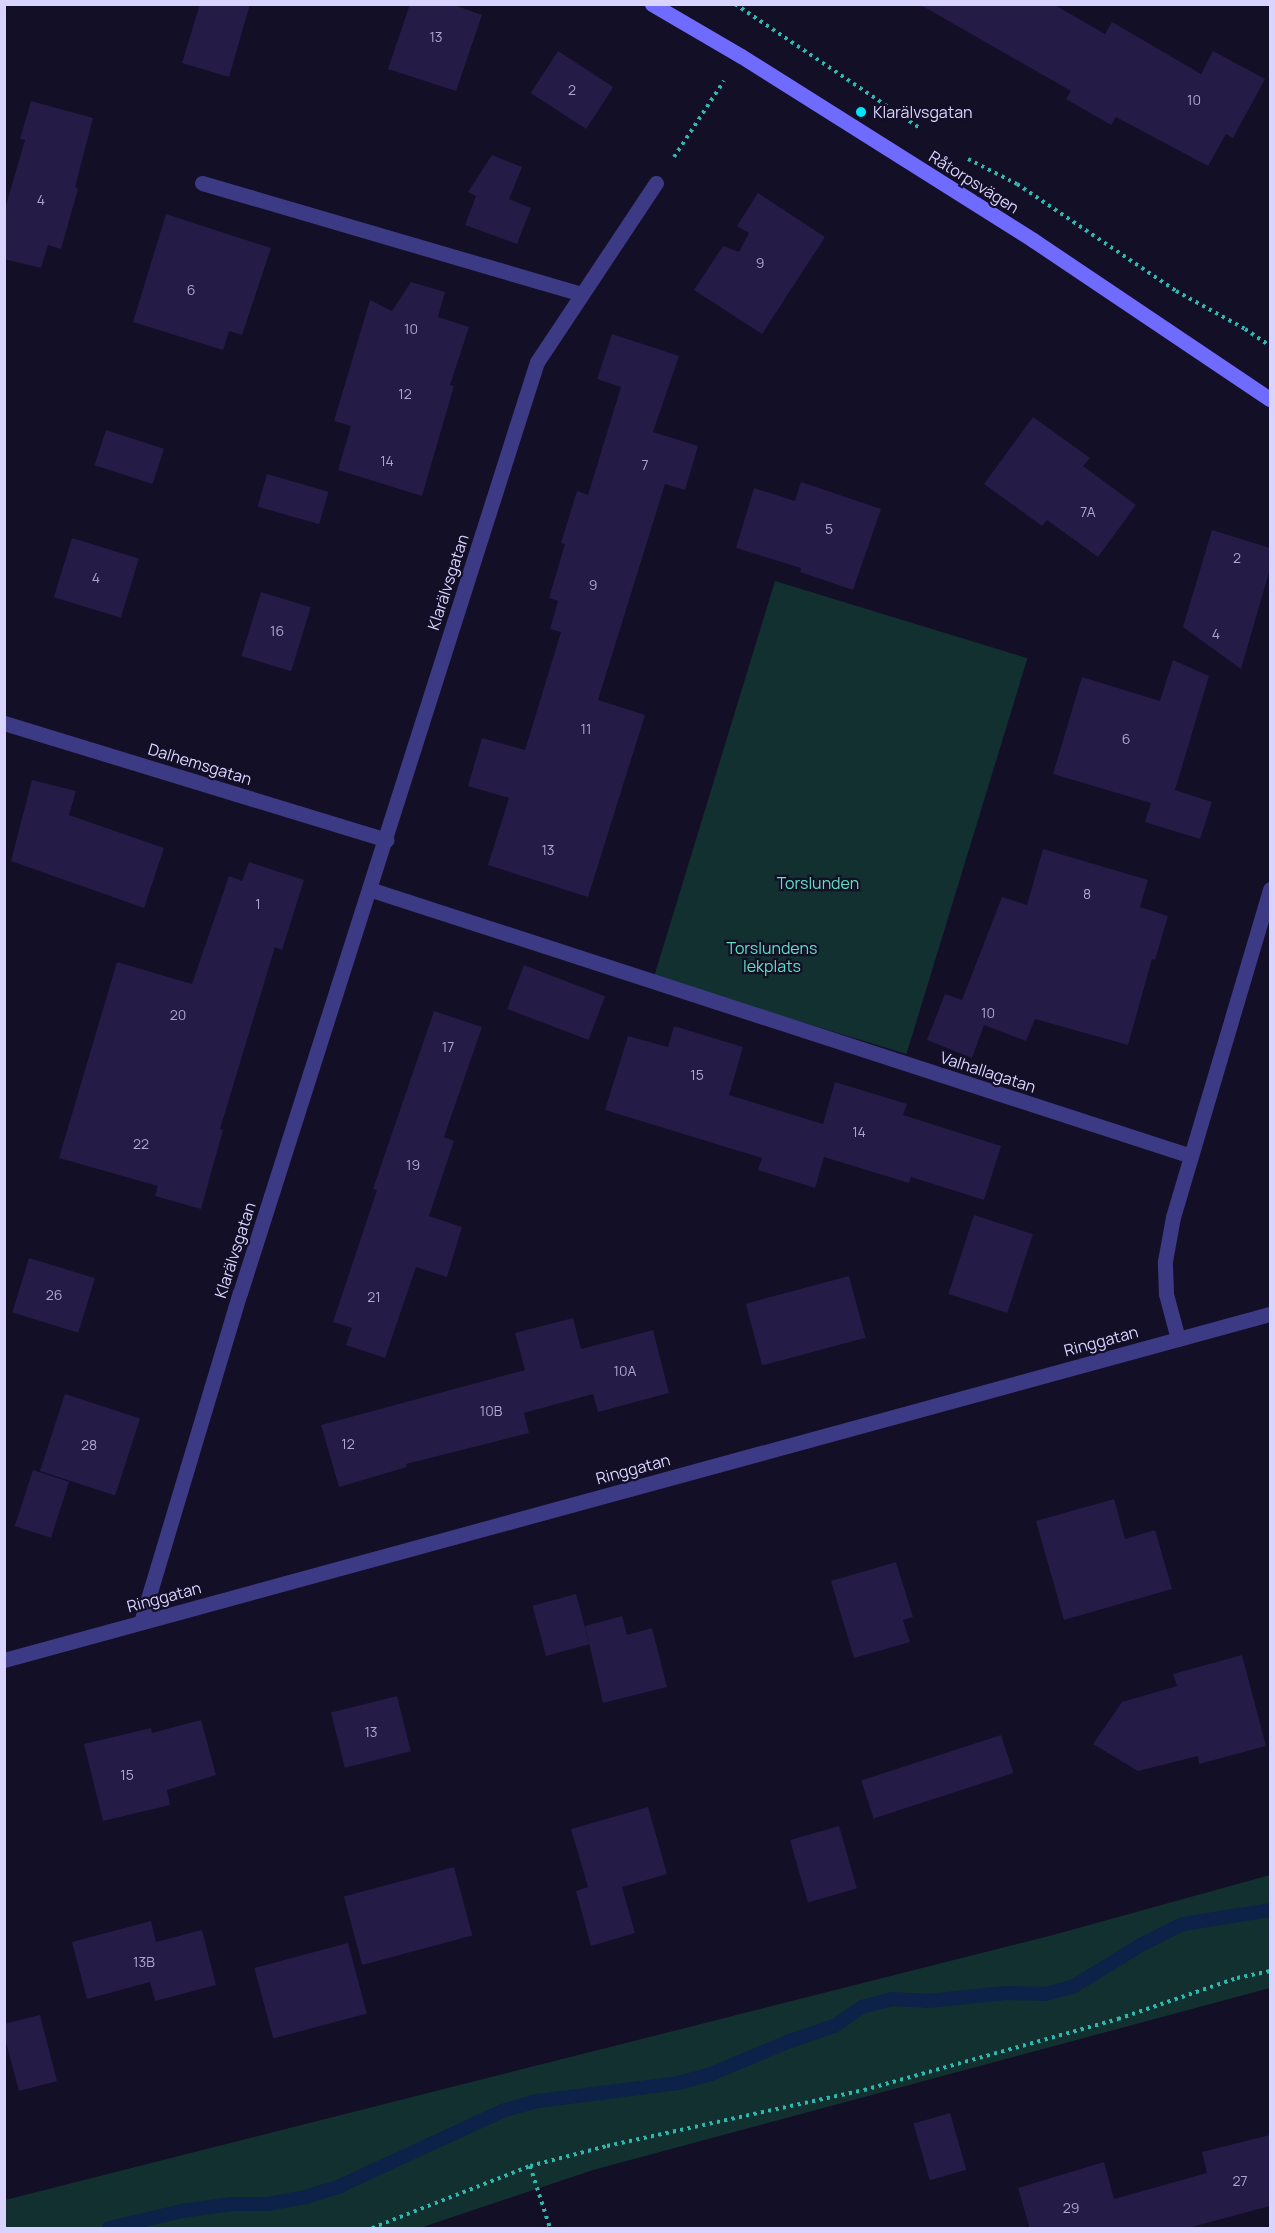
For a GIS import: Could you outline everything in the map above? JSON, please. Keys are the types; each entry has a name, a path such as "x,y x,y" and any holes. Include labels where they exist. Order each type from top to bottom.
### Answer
{"street":[{"name":"Råtorpsvägen","path":"652,4 741,56 1033,240 1270,399"},
{"path":"202,183 581,294"},
{"name":"Klarälvsgatan","path":"141,1622 240,1293 537,362 657,183"},
{"name":"Dalhemsgatan","path":"4,723 386,840"},
{"path":"1178,1339 1166,1294 1165,1261 1173,1217 1270,889"},
{"name":"Valhallagatan","path":"369,890 1191,1156"},
{"name":"Ringgatan","path":"4,1660 1270,1314"}],"path":[{"path":"735,4 925,131"},
{"path":"657,183 741,56"},
{"path":"962,154 1017,184 1176,291 1270,346"},
{"path":"372,2229 530,2166 607,2146 864,2090 1118,2019 1237,1978 1270,1971"},
{"path":"530,2166 550,2229"}],"green space":[{"name":"Torslunden","path":"775,581 1027,658 906,1054 654,977"},
{"path":"1270,1875 1270,1988 593,2170 420,2228 5,2228 5,2200 1053,1935"}],"building":[{"path":"200,4 250,4 229,77 182,63"},
{"path":"410,4 451,4 482,15 456,91 388,69"},
{"path":"919,4 1053,4 1105,34 1112,22 1201,74 1213,51 1265,79 1233,138 1226,134 1208,166 1116,117 1111,125 1066,99 1071,91"},
{"path":"558,51 613,87 586,129 531,93"},
{"path":"31,101 93,118 75,187 78,189 61,249 48,245 41,268 4,259 4,212 25,140 20,139"},
{"path":"492,155 522,167 509,199 531,208 517,244 465,225 476,196 468,192"},
{"path":"758,193 825,237 762,334 694,290 723,246 739,252 749,233 737,226"},
{"path":"166,214 271,248 242,335 229,331 223,350 133,322"},
{"path":"411,282 445,292 438,317 469,327 450,385 454,386 422,496 338,470 351,426 334,421 370,300 392,311"},
{"path":"612,334 679,356 653,432 698,446 685,490 665,484 598,700 645,715 588,897 488,865 509,798 468,786 482,738 525,750 561,632 550,629 558,601 549,598 565,544 561,543 577,491 588,495 621,387 597,379"},
{"path":"1033,417 1090,458 1083,466 1136,505 1098,557 1047,520 1042,526 984,484"},
{"path":"106,430 164,449 153,484 95,465"},
{"path":"267,474 329,492 319,524 258,507"},
{"path":"801,482 881,509 853,590 800,572 801,568 736,548 754,488 795,501"},
{"path":"1212,530 1270,548 1270,569 1241,669 1183,627"},
{"path":"72,538 139,558 121,618 54,597"},
{"path":"261,592 311,607 291,671 241,656"},
{"path":"1173,660 1209,676 1175,790 1212,802 1200,839 1145,822 1151,803 1053,774 1082,677 1160,701"},
{"path":"32,780 76,791 69,815 164,848 144,908 11,861"},
{"path":"1043,849 1148,880 1140,907 1168,916 1155,960 1152,959 1128,1045 1035,1019 1026,1041 984,1025 972,1058 927,1040 945,994 962,1000 1002,897 1027,905"},
{"path":"249,862 304,880 282,950 275,947 220,1129 223,1130 201,1209 155,1196 158,1186 59,1158 117,962 192,984 229,876 242,881"},
{"path":"524,965 605,996 588,1040 507,1009"},
{"path":"434,1011 482,1027 444,1137 454,1141 429,1216 462,1227 447,1277 416,1267 385,1358 346,1345 352,1328 333,1322 377,1190 373,1189"},
{"path":"674,1026 743,1047 729,1095 823,1124 835,1082 907,1104 903,1115 1001,1146 984,1200 911,1177 909,1183 824,1157 815,1188 758,1170 762,1158 605,1110 628,1036 668,1047"},
{"path":"974,1215 1033,1234 1007,1313 948,1294"},
{"path":"29,1258 95,1278 78,1333 12,1313"},
{"path":"849,1276 866,1338 762,1366 746,1304"},
{"path":"573,1318 581,1349 653,1330 669,1393 598,1412 593,1394 524,1413 529,1433 406,1464 407,1467 339,1487 321,1425 525,1370 515,1333"},
{"path":"65,1394 140,1418 115,1495 40,1471"},
{"path":"33,1470 69,1482 51,1538 15,1526"},
{"path":"1114,1499 1125,1539 1155,1530 1172,1589 1064,1620 1036,1521"},
{"path":"896,1562 913,1617 903,1620 910,1642 854,1658 831,1581"},
{"path":"576,1594 589,1644 546,1656 533,1606"},
{"path":"622,1616 627,1635 652,1628 667,1687 603,1703 585,1626"},
{"path":"1242,1655 1266,1746 1199,1764 1198,1756 1138,1771 1093,1744 1122,1702 1177,1686 1173,1674"},
{"path":"397,1696 411,1751 345,1768 331,1712"},
{"path":"201,1720 216,1775 167,1790 170,1805 103,1821 84,1744 151,1728 152,1733"},
{"path":"1001,1735 1013,1773 874,1818 861,1780"},
{"path":"648,1807 667,1874 622,1887 635,1933 591,1946 576,1891 588,1887 571,1829"},
{"path":"839,1826 857,1888 808,1903 790,1840"},
{"path":"454,1867 472,1936 362,1965 344,1897"},
{"path":"151,1921 156,1942 202,1930 216,1985 155,2001 150,1982 87,1999 72,1942"},
{"path":"348,1943 367,2014 273,2039 254,1968"},
{"path":"40,2015 57,2081 19,2091 4,2035 4,2024"},
{"path":"950,2113 966,2170 930,2180 913,2123"},
{"path":"1270,2135 1270,2206 1184,2229 1030,2229 1018,2188 1104,2162 1114,2199 1207,2173 1202,2152"}],"waterway":[{"path":"109,2228 182,2211 232,2204 267,2204 305,2197 340,2186 502,2111 538,2101 678,2083 711,2074 790,2041 834,2026 862,2007 892,1999 928,2001 1006,1993 1045,1994 1074,1986 1139,1946 1183,1924 1270,1910"}],"place":[{"name":"Klarälvsgatan","path":"861,112"}],"park label":[{"name":"Torslundens lekplats","path":"772,957"}]}
